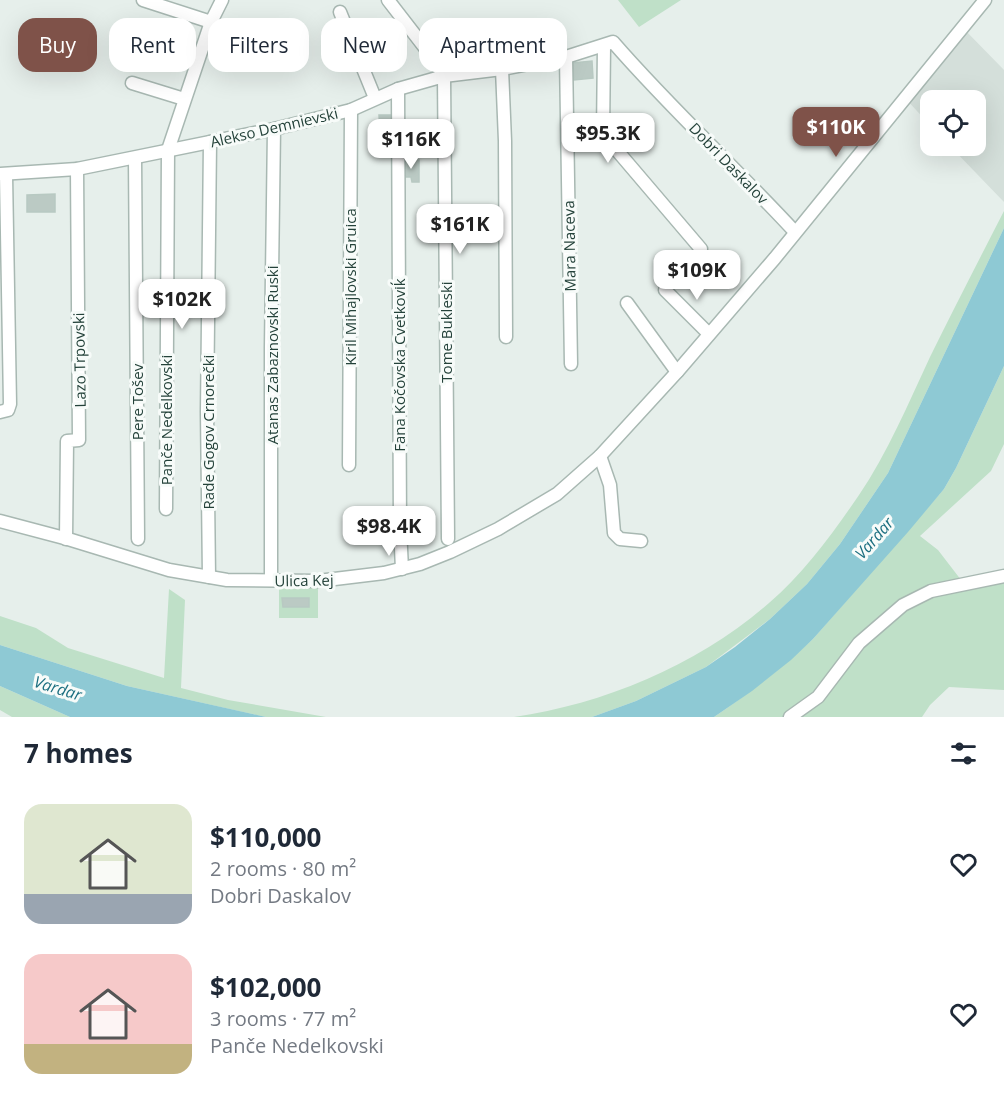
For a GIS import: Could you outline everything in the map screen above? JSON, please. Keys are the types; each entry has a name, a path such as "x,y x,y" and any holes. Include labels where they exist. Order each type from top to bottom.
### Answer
{"street":[{"path":"143,0 208,21"},
{"name":"Panče Nedelkovski","path":"213,18 222,0"},
{"path":"388,0 429,52 444,76"},
{"name":"Ulica Kej","path":"0,521 66,538 169,570 227,580 318,581 402,569 476,541 540,505 575,480 600,456 677,372 985,0"},
{"path":"340,12 375,98"},
{"name":"Panče Nedelkovski","path":"166,509 168,150 208,31"},
{"path":"609,44 603,134 701,249"},
{"name":"Alekso Demnievski","path":"567,57 609,44"},
{"name":"Dobri Daskalov","path":"609,44 759,193 795,232"},
{"name":"Alekso Demnievski","path":"3,175 77,169 274,129 351,110 398,89 444,76 477,72"},
{"path":"502,72 505,141 506,337"},
{"name":"Mara Naceva","path":"566,72 571,364"},
{"name":"Tome Bukleski","path":"444,76 448,539"},
{"path":"132,83 184,99"},
{"name":"Fana Kočovska Cvetkoviḱ","path":"398,89 402,569"},
{"name":"Kiril Mihajlovski Gruica","path":"349,465 351,110"},
{"name":"Atanas Zabaznovski Ruski","path":"271,580 274,129"},
{"name":"Rade Gogov Crnorečki","path":"209,577 207,412 210,142"},
{"name":"Pere Tošev","path":"135,158 138,539"},
{"name":"Lazo Trpovski","path":"66,538 67,441 80,440 77,169"},
{"path":"0,412 8,410 10,404 3,175"},
{"path":"665,290 709,334"},
{"path":"627,303 677,372"},
{"path":"600,456 610,485 615,536 625,540 641,541"},
{"path":"789,717 818,697 859,643 903,605 932,591 1004,576"}],"shaded area":[{"path":"963,28 1004,70 1004,202 960,156 986,156 986,90 920,90 920,114 904,97"}],"green space":[{"path":"618,0 681,0 639,27"},
{"path":"1004,211 1004,228 888,473 840,544 807,584 770,619 706,667 636,701 592,717 514,717 583,702 650,678 713,645 769,603 794,579 839,524 879,462"},
{"path":"1004,366 1004,444 991,471 920,536 938,550 968,589 1004,579 1004,690 949,687 930,705 922,717 714,717 765,680 813,639 944,489"},
{"path":"279,581 318,581 318,618 279,618"},
{"path":"169,589 185,600 181,688 228,700 326,717 266,717 243,712 127,686 0,645 0,616 36,628 68,648 164,678"},
{"path":"0,686 70,717 12,717 0,710"}],"water":[{"name":"Vardar","path":"1004,228 1004,366 944,489 908,532 813,639 791,660 714,717 592,717 636,701 706,667 770,619 807,584 840,544 888,473"},
{"name":"Vardar","path":"0,645 127,686 266,717 70,717 0,686"}],"building":[{"path":"592,61 593,78 574,80 573,63"},
{"path":"379,115 395,115 395,134 380,134"},
{"path":"401,160 419,160 419,182 412,182 411,177 402,177"},
{"path":"55,194 55,212 27,212 27,195"},
{"path":"282,598 309,598 309,607 283,607"}]}
